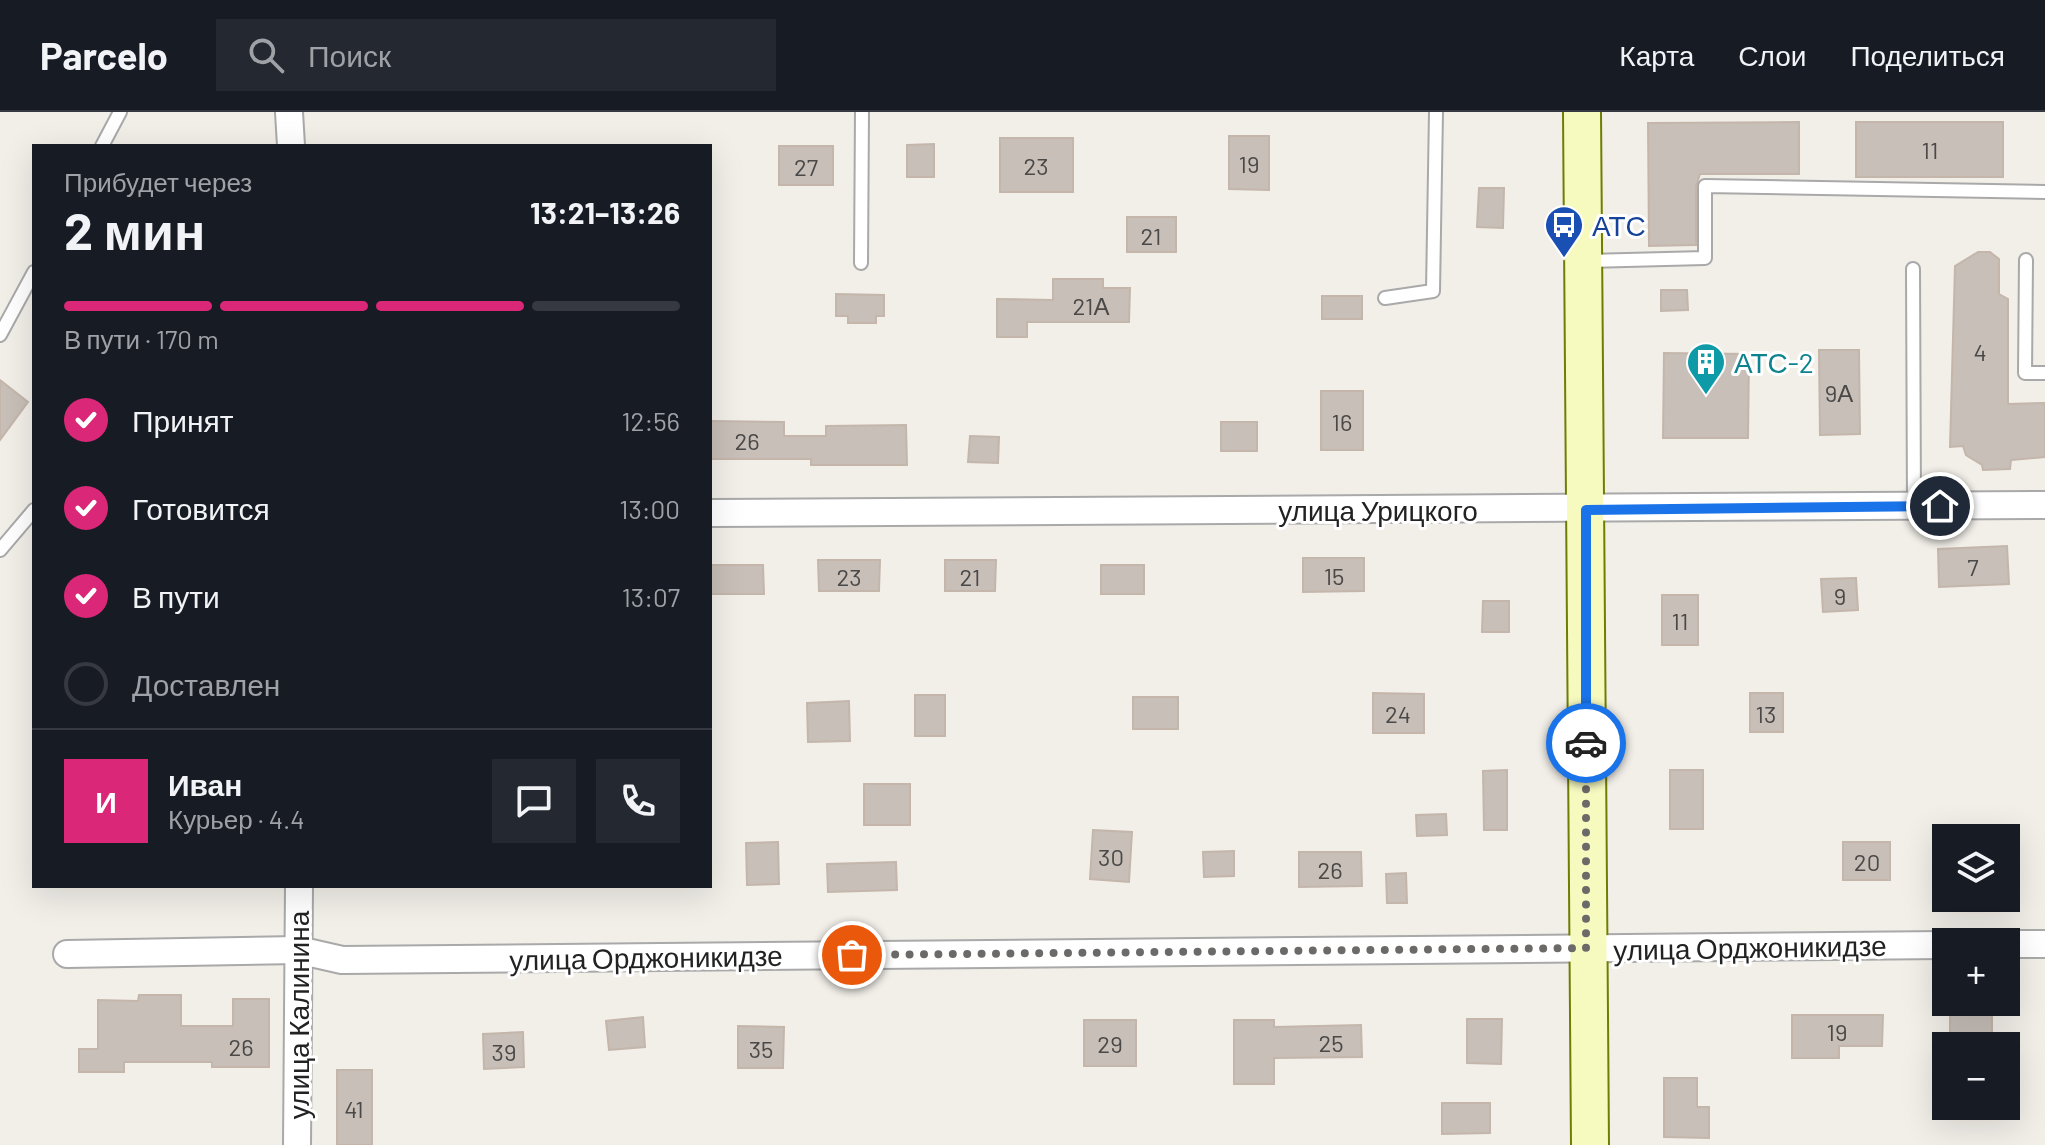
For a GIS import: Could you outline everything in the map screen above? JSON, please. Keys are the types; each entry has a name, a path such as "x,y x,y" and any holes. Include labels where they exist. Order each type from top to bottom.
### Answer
{"main road":[{"path":"1582,112 1586,948 1590,1145"}],"street":[{"path":"289,112 291,144"},
{"name":"улица Урицкого","path":"712,513 2045,505"},
{"name":"улица Калинина","path":"297,1145 299,888"},
{"path":"2020,944 2045,944"},
{"name":"улица Орджоникидзе","path":"67,954 298,950 342,960 1932,945"}],"lane":[{"path":"103,144 120,112"},
{"path":"861,263 862,112"},
{"path":"1385,298 1433,291 1436,112"},
{"path":"1584,261 1705,258 1705,186 2045,192"},
{"path":"2026,260 2025,373 2045,373"},
{"path":"1913,269 1914,506"},
{"path":"0,335 32,276"},
{"path":"0,550 32,512"}],"building":[{"path":"1799,122 1799,174 1700,174 1696,186 1696,245 1649,246 1648,123"},
{"path":"1856,122 2003,122 2003,177 1856,177"},
{"path":"1229,136 1269,136 1269,190 1229,189"},
{"path":"1000,138 1073,138 1073,192 1000,192"},
{"path":"934,144 934,177 907,177 907,145"},
{"path":"779,146 833,146 833,185 779,185"},
{"path":"1479,188 1504,188 1503,228 1477,227"},
{"path":"1127,217 1176,217 1176,252 1127,252"},
{"path":"1978,252 1990,252 1999,259 1999,294 2008,299 2008,404 2045,403 2045,457 2011,460 2010,469 1983,470 1982,465 1966,455 1963,446 1950,447 1955,266"},
{"path":"1053,279 1103,279 1103,288 1130,288 1129,322 1027,322 1027,337 997,337 997,299 1053,300"},
{"path":"1661,290 1687,290 1688,310 1661,311"},
{"path":"836,294 884,295 884,316 876,316 876,323 848,323 848,316 836,316"},
{"path":"1322,296 1362,296 1362,319 1322,319"},
{"path":"1819,350 1859,350 1860,434 1820,435"},
{"name":"АТС-2","path":"1664,353 1749,354 1748,438 1663,438"},
{"path":"0,380 28,402 0,440"},
{"path":"1321,391 1363,391 1363,450 1321,450"},
{"path":"712,421 784,422 784,436 826,436 826,426 906,425 907,465 811,465 811,459 712,459"},
{"path":"1221,422 1257,422 1257,451 1221,451"},
{"path":"970,436 999,437 998,463 968,462"},
{"path":"2007,546 2009,584 1939,587 1938,549"},
{"path":"1303,558 1364,558 1364,591 1303,592"},
{"path":"818,560 880,560 879,591 819,591"},
{"path":"945,560 996,560 995,591 945,591"},
{"path":"712,565 763,565 764,594 712,594"},
{"path":"1101,565 1144,565 1144,594 1101,594"},
{"path":"1856,578 1858,610 1823,612 1821,579"},
{"path":"1662,595 1698,595 1698,645 1662,645"},
{"path":"1483,601 1509,601 1509,632 1482,632"},
{"path":"1373,693 1424,694 1424,733 1373,733"},
{"path":"1750,693 1783,693 1783,732 1750,732"},
{"path":"915,695 945,695 945,736 915,736"},
{"path":"1133,697 1178,697 1178,729 1133,729"},
{"path":"849,701 850,741 808,742 807,703"},
{"path":"1507,770 1507,830 1484,830 1483,771"},
{"path":"1670,770 1703,770 1703,829 1670,829"},
{"path":"864,784 910,784 910,825 864,825"},
{"path":"1446,814 1447,835 1417,836 1416,815"},
{"path":"1093,830 1132,832 1129,882 1090,879"},
{"path":"778,842 779,884 747,885 746,843"},
{"path":"1843,842 1890,842 1890,880 1843,880"},
{"path":"1234,851 1234,876 1204,877 1203,852"},
{"path":"1299,852 1361,852 1362,886 1299,887"},
{"path":"896,862 897,890 828,892 827,864"},
{"path":"1406,873 1407,903 1387,903 1386,874"},
{"path":"139,995 181,995 181,1026 233,1026 233,999 269,999 269,1067 212,1067 212,1062 124,1062 124,1072 79,1072 79,1049 98,1049 98,1000 138,1001"},
{"path":"1792,1015 1883,1015 1882,1046 1839,1046 1839,1058 1792,1058"},
{"path":"1950,1016 1992,1016 1992,1032 1950,1032"},
{"path":"643,1017 645,1047 609,1050 606,1021"},
{"path":"1467,1019 1502,1019 1501,1064 1467,1063"},
{"path":"1084,1020 1136,1020 1136,1066 1084,1066"},
{"path":"1234,1020 1274,1020 1274,1027 1361,1025 1362,1057 1274,1058 1274,1084 1234,1084"},
{"path":"738,1026 784,1027 783,1068 738,1068"},
{"path":"523,1032 524,1067 484,1069 483,1034"},
{"path":"337,1070 372,1070 372,1145 337,1145"},
{"path":"1664,1078 1697,1078 1697,1107 1709,1107 1709,1138 1664,1137"},
{"path":"1442,1103 1490,1103 1490,1133 1442,1134"}],"way so far":[{"path":"852,955 1586,948 1586,743"}],"place":[{"name":"АТС","path":"1564,259"},
{"name":"АТС-2","path":"1706,396"}],"route":[{"path":"1586,743 1586,510 1940,506"}]}
